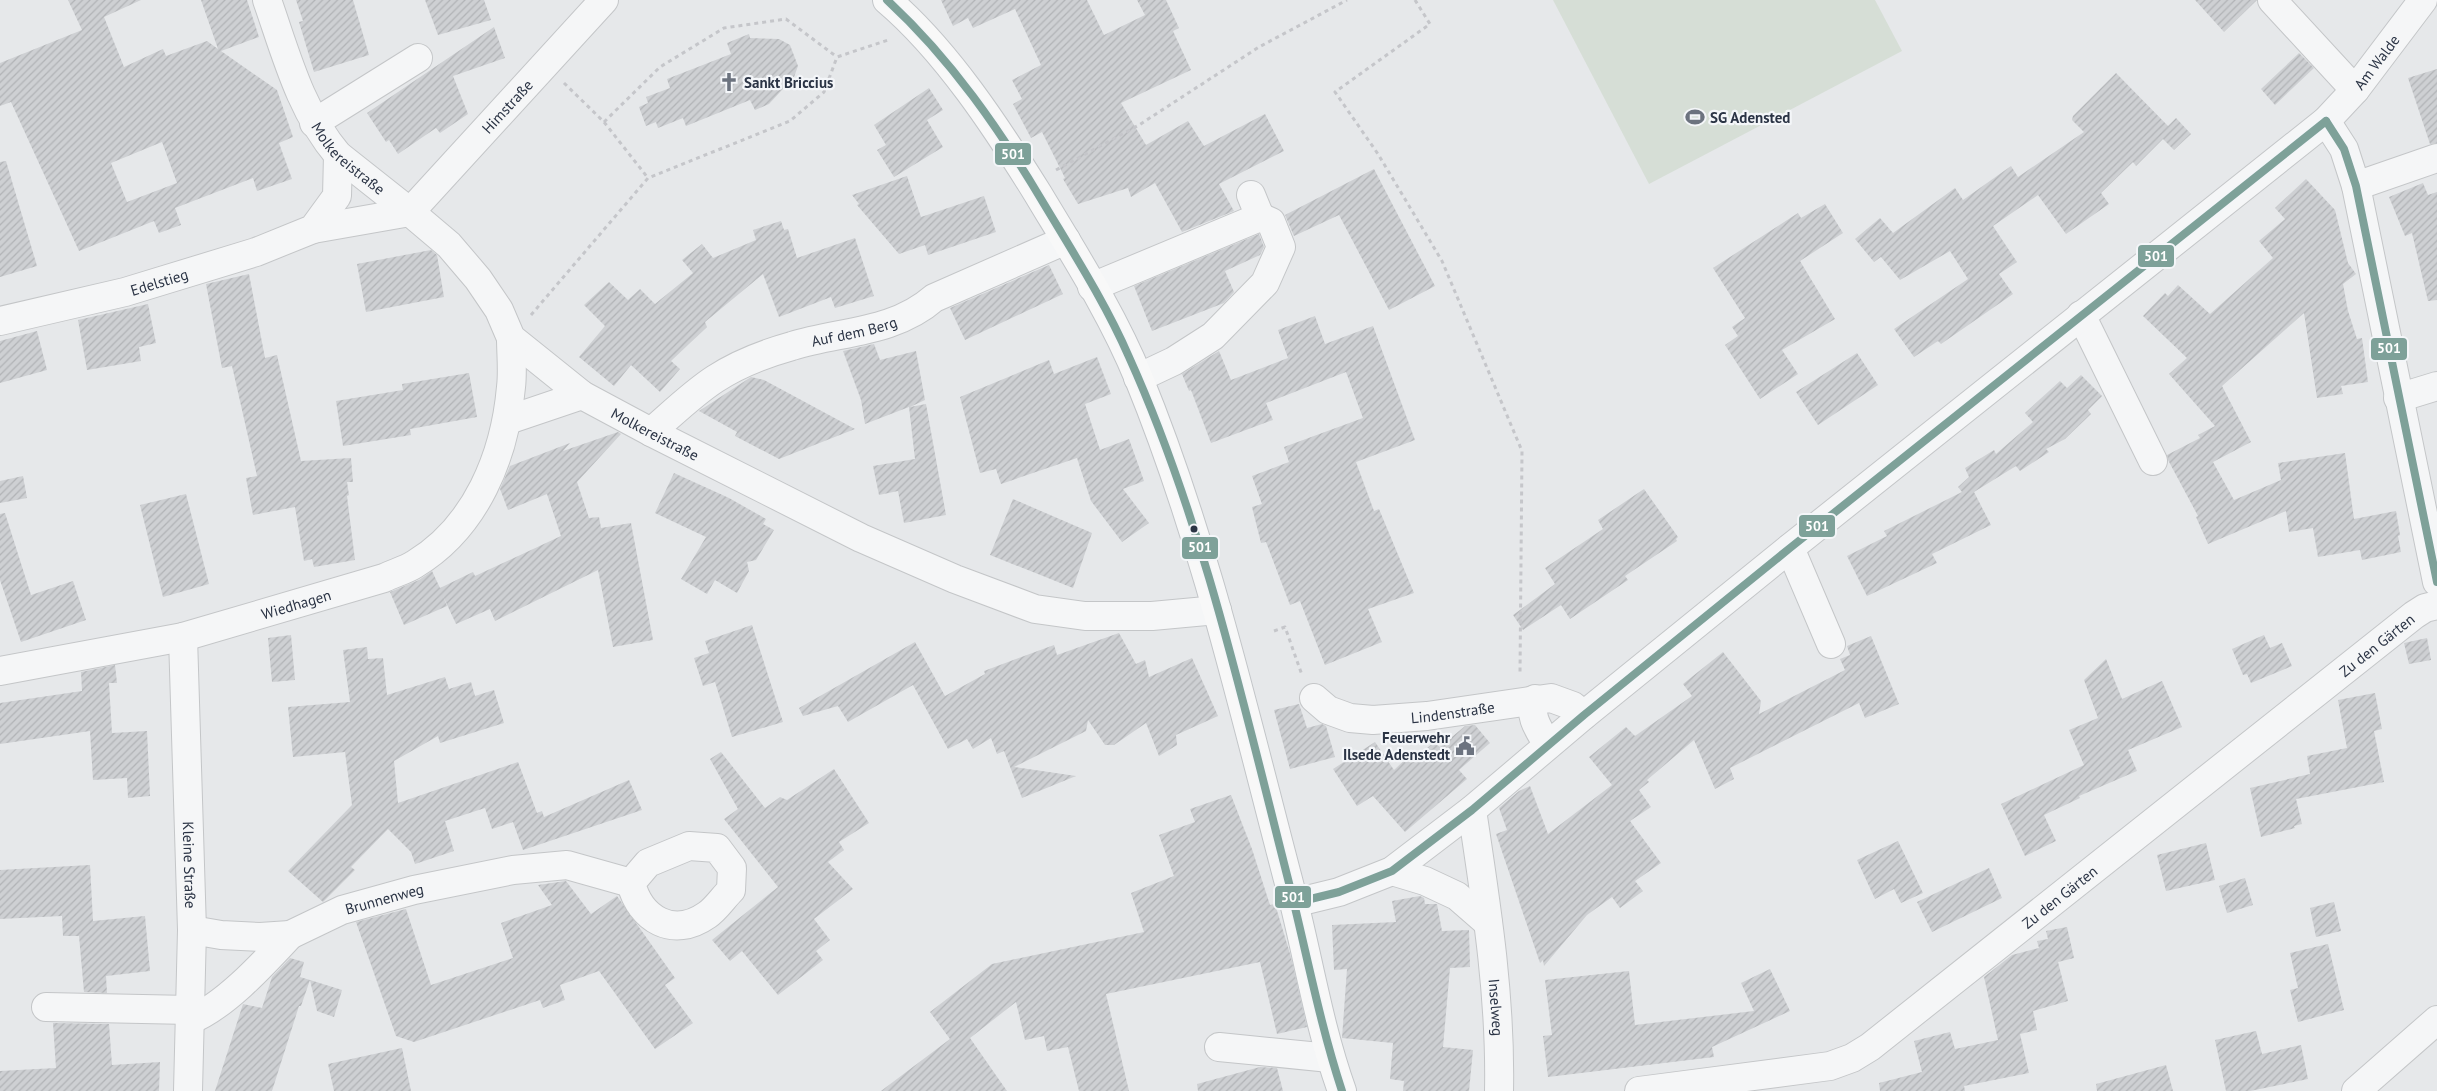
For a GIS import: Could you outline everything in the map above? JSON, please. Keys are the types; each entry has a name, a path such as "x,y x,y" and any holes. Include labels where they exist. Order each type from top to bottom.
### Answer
{"main road":[{"path":"887,0 920,30 961,81 1031,183 1092,287 1138,378 1165,449 1217,610 1294,903 1330,1058 1342,1091"}],"street":[{"name":"Molkereistraße","path":"267,0 303,99 314,123 338,155 410,212 449,246 478,279 499,310 510,338 582,395 861,538 955,579 1035,609 1085,616 1152,616 1217,610"},
{"name":"Himstraße","path":"410,212 546,66 604,0"},
{"path":"2272,0 2356,90"},
{"name":"Am Walde","path":"2326,121 2356,90 2422,0"},
{"path":"314,123 418,58"},
{"path":"1294,903 1339,892 1392,871 1472,810 1584,715 1790,548 2326,121 2344,149 2356,186 2437,582"},
{"path":"313,229 336,196 338,155"},
{"path":"2356,186 2437,158"},
{"path":"1092,287 1255,206 1271,222 1281,247 1265,283 1213,336 1174,361 1138,378"},
{"name":"Edelstieg","path":"0,321 125,292 256,252 313,229 410,212"},
{"name":"Auf dem Berg","path":"651,432 684,402 716,378 763,356 829,336 898,321 918,312 934,298 1066,240"},
{"path":"2081,315 2153,461"},
{"name":"Wiedhagen","path":"0,671 183,637 384,578 414,565 435,550 451,535 468,514 490,475 500,450 508,420 512,385 510,338"},
{"path":"2398,398 2437,386"},
{"path":"508,420 582,395"},
{"path":"1790,548 1831,644"},
{"name":"Zu den Gärten","path":"1639,1091 1830,1066 1858,1054 2414,615 2426,608 2437,605"},
{"name":"Kleine Straße","path":"183,637 192,930 188,1091"},
{"name":"Lindenstraße","path":"1314,698 1328,710 1350,718 1373,720 1427,716 1551,698 1561,700 1573,706 1584,715"},
{"path":"1527,701 1532,708 1534,722 1548,745"},
{"name":"Inselweg","path":"1472,810 1494,963 1500,1046 1499,1091"},
{"name":"Brunnenweg","path":"190,1015 203,1015 218,1003 262,964 290,935 342,910 414,890 482,875 567,865 631,883"},
{"path":"1392,871 1425,881 1457,896 1488,923"},
{"name":"Brunnenweg","path":"192,930 221,935 260,937 290,935"},
{"path":"46,1006 190,1015"},
{"path":"2356,1091 2437,1020"},
{"path":"1219,1047 1330,1058"}],"path":[{"path":"1031,183 1139,126 1259,47 1347,0"},
{"path":"1415,0 1430,24 1336,92 1378,154 1442,261 1522,451 1522,653 1527,701"},
{"path":"604,122 660,66 724,28 786,19 837,57"},
{"path":"837,57 920,30"},
{"path":"510,338 648,178 790,121 824,92 837,57"},
{"path":"546,66 604,122 648,178"},
{"path":"1274,631 1285,627 1301,672 1314,698"}],"shaded area":[{"name":"SG Adensted","path":"1553,0 1875,0 1902,51 1649,184"}],"building":[{"path":"68,0 141,0 104,17 124,67 163,49 166,56 207,41 218,49 201,0 247,0 259,37 221,51 277,90 293,137 279,143 292,179 257,191 253,178 175,208 181,225 159,233 154,221 79,251 11,102 0,106 0,63 82,30","holes":["162,142 177,183 127,202 111,163"]},
{"path":"296,0 353,0 369,55 314,72 299,22 303,21"},
{"path":"425,0 484,0 491,20 438,35"},
{"path":"941,0 1087,0 1104,35 1145,15 1137,0 1166,0 1179,28 1173,31 1191,70 1121,103 1146,145 1188,121 1204,146 1265,114 1284,151 1219,184 1234,211 1182,232 1155,183 1131,197 1128,188 1078,204 1063,179 1065,178 1042,132 1031,138 1013,104 1022,99 1012,80 1041,65 1015,9 973,28 968,18 953,26"},
{"path":"2195,0 2257,0 2224,32"},
{"path":"494,27 505,58 453,76 468,114 440,133 436,128 398,154 389,140 386,142 367,113"},
{"name":"Sankt Briccius","path":"749,34 750,38 779,39 790,45 798,66 794,77 769,104 755,110 750,100 686,126 683,118 658,128 656,122 646,126 639,107 648,103 646,97 670,88 667,79 731,54 727,43"},
{"path":"2299,53 2314,68 2275,105 2261,89"},
{"path":"2437,69 2437,143 2430,144 2408,78"},
{"path":"2116,73 2168,126 2176,118 2191,134 2174,150 2163,139 2136,166 2133,162 2101,193 2109,204 2066,234 2038,195 1993,226 2017,262 1999,274 2013,294 1941,344 1938,341 1914,357 1894,329 1968,279 1950,251 1900,280 1881,257 1874,262 1855,239 1880,218 1893,233 1955,188 1963,200 2011,166 2018,177 2084,132 2072,120 2073,116"},
{"path":"929,88 943,110 927,120 943,147 894,177 877,150 886,145 874,125"},
{"path":"6,161 37,266 0,277 0,162"},
{"path":"1374,169 1435,286 1389,310 1339,215 1294,236 1285,215"},
{"path":"907,176 921,217 984,196 996,232 928,255 925,245 899,254 857,205 859,204 852,195"},
{"path":"2306,179 2335,210 2348,263 2356,274 2343,284 2348,311 2357,339 2362,338 2368,382 2341,386 2343,394 2317,398 2304,313 2222,386 2251,442 2213,462 2234,500 2281,480 2278,463 2345,453 2354,519 2396,511 2400,535 2398,536 2401,552 2362,560 2360,550 2318,557 2313,528 2289,532 2286,511 2208,544 2196,517 2198,516 2167,455 2200,438 2198,435 2215,426 2169,374 2187,358 2143,316 2165,293 2168,296 2178,285 2210,314 2273,258 2259,241 2285,219 2275,208"},
{"path":"2423,183 2428,195 2437,192 2437,300 2428,301 2412,233 2405,236 2389,197"},
{"path":"1825,204 1843,233 1800,261 1835,319 1782,350 1798,374 1760,399 1725,345 1738,336 1732,327 1745,318 1713,268 1798,213 1801,218"},
{"path":"781,221 784,230 788,229 797,258 855,238 874,296 835,308 831,297 779,317 763,274 705,322 707,327 671,361 680,369 660,392 631,365 614,386 579,357 605,326 584,305 609,282 628,300 640,289 655,304 693,273 682,260 702,244 713,258 756,240 753,230"},
{"path":"1259,234 1264,247 1260,255 1225,271 1234,292 1224,303 1152,331 1134,286"},
{"path":"431,250 437,255 444,297 366,312 357,264"},
{"path":"1049,265 1063,294 965,340 950,308"},
{"path":"249,274 265,358 277,355 301,461 351,458 353,482 347,482 349,495 347,496 355,560 314,567 312,559 304,561 295,507 253,515 246,478 257,476 232,366 222,368 206,284"},
{"path":"148,304 156,343 139,347 141,361 87,370 78,320"},
{"path":"1315,316 1325,344 1373,326 1415,440 1356,462 1374,511 1379,509 1414,593 1368,609 1382,642 1325,665 1300,601 1290,605 1266,542 1261,543 1252,507 1262,504 1252,476 1289,462 1284,447 1363,418 1346,372 1266,403 1273,420 1211,443 1191,390 1189,391 1182,374 1219,351 1231,380 1288,358 1278,330"},
{"path":"37,331 47,370 0,383 0,341"},
{"path":"874,344 880,360 916,351 925,400 910,407 926,404 946,515 904,523 898,491 879,495 873,466 915,459 909,407 865,424 861,400 843,351"},
{"path":"1857,353 1878,385 1818,425 1796,392"},
{"path":"1097,357 1111,394 1085,404 1100,450 1129,439 1144,481 1123,489 1149,523 1122,542 1091,501 1077,458 1001,484 996,469 980,473 960,397 1049,360 1054,374"},
{"path":"469,373 477,417 410,429 411,435 343,446 336,401 403,390 402,384"},
{"path":"2081,375 2102,396 2088,410 2091,414 2065,439 2046,449 2049,452 2020,471 2016,466 1974,492 1991,525 1932,554 1937,563 1867,596 1847,556 1887,536 1884,531 1962,492 1958,487 1969,477 1965,468 1994,450 1996,454 2033,422 2025,413 2060,381 2067,388"},
{"path":"751,377 764,380 855,429 779,459 735,436 737,432 699,411"},
{"path":"618,432 621,434 577,482 589,518 599,517 601,528 631,523 653,640 613,647 598,570 495,621 490,609 456,624 443,596 447,606 404,625 390,592 419,580 432,571 440,588 473,572 475,576 561,536 547,494 508,510 500,489 510,466 570,443 563,451"},
{"path":"674,473 729,498 766,519 763,524 774,530 756,560 747,562 749,571 737,593 715,580 707,594 681,579 706,537 655,513"},
{"path":"23,476 27,498 0,503 0,481"},
{"path":"1644,489 1678,537 1677,541 1625,576 1628,580 1570,619 1561,605 1523,630 1513,615 1555,584 1545,568 1603,529 1598,520"},
{"path":"186,494 209,584 163,597 140,505"},
{"path":"1013,499 1092,533 1073,588 990,555"},
{"path":"5,513 31,595 73,581 86,620 21,642 0,580 0,514"},
{"path":"752,625 783,722 732,737 715,682 703,686 694,658 709,653 705,641"},
{"path":"1119,633 1136,664 1145,660 1149,677 1192,658 1218,716 1176,735 1177,745 1159,756 1146,723 1114,745 1105,745 1088,720 1086,731 1014,767 1076,776 1022,798 1004,751 997,754 991,738 973,749 967,739 948,749 913,685 848,722 838,706 803,716 799,708 915,642 945,696 985,674 984,671 1054,645 1057,655"},
{"path":"291,635 295,680 272,682 268,638"},
{"path":"2264,635 2270,648 2282,643 2292,666 2251,683 2247,674 2243,675 2232,649"},
{"path":"1871,636 1899,704 1865,718 1859,703 1730,768 1734,779 1715,789 1694,740 1647,780 1649,782 1639,790 1651,807 1630,821 1661,863 1635,881 1643,891 1620,908 1612,897 1587,915 1544,966 1543,960 1540,963 1496,834 1507,830 1499,808 1519,791 1530,786 1548,834 1612,785 1589,757 1626,727 1635,736 1692,696 1683,684 1723,652 1761,701 1759,714 1845,670 1840,659 1850,655 1847,646"},
{"path":"2427,638 2431,660 2409,664 2404,643"},
{"path":"367,647 368,659 383,658 387,695 445,677 449,689 471,682 475,696 494,690 504,723 440,743 438,736 394,761 398,803 518,762 537,813 542,811 544,817 629,780 642,810 523,850 513,822 492,829 485,808 445,821 454,851 415,864 411,852 388,829 351,867 355,870 323,902 288,871 352,805 345,752 293,757 288,707 350,702 343,650"},
{"path":"2106,659 2122,699 2162,681 2182,727 2128,750 2137,771 2079,796 2080,798 2044,815 2056,841 2025,856 2001,804 2084,765 2069,730 2098,718 2084,680"},
{"path":"115,665 117,683 109,683 112,733 147,731 150,796 128,798 127,778 93,780 90,731 0,744 0,703 82,691 81,672"},
{"path":"2375,693 2382,729 2374,731 2384,782 2296,799 2302,824 2294,826 2295,828 2261,837 2250,788 2310,774 2307,756 2347,748 2338,700"},
{"path":"1299,704 1307,728 1322,724 1326,726 1335,757 1290,769 1274,710"},
{"path":"1475,725 1490,743 1459,770 1467,779 1405,832 1373,796 1357,806 1333,769 1375,742 1394,770 1415,750 1419,755 1434,742 1440,747 1465,726"},
{"path":"721,752 765,808 780,797 787,800 834,769 869,823 839,842 844,850 828,862 853,889 814,919 830,940 816,951 823,960 778,995 742,951 730,961 712,940 778,887 724,819 738,809 710,759"},
{"path":"1231,795 1252,849 1270,905 1275,904 1291,957 1307,1027 1277,1034 1260,962 1106,994 1129,1091 1079,1091 1068,1047 1047,1051 1044,1036 1025,1040 1016,1002 970,1038 1007,1091 881,1091 950,1039 930,1012 992,964 1144,932 1131,893 1174,876 1159,835 1195,822 1190,809"},
{"path":"1898,841 1923,893 1901,903 1894,889 1875,899 1857,860"},
{"path":"2206,843 2215,880 2166,891 2157,855"},
{"path":"90,865 93,921 145,916 150,971 106,976 107,993 84,992 79,936 63,936 62,916 0,919 0,870"},
{"path":"1989,868 2002,898 1932,932 1917,902"},
{"path":"2245,878 2253,905 2227,913 2219,886"},
{"path":"566,881 591,914 617,896 675,978 665,985 693,1023 655,1049 599,971 560,985 565,1000 543,1008 540,1000 414,1042 396,1036 356,922 406,909 431,985 513,958 501,923 552,905 538,885"},
{"path":"1420,896 1424,898 1425,904 1437,904 1442,931 1469,930 1470,967 1450,968 1443,1047 1473,1050 1469,1091 1403,1091 1404,1081 1390,1079 1393,1043 1342,1038 1347,969 1334,970 1332,925 1396,922 1392,901"},
{"path":"2334,902 2341,931 2316,937 2310,908"},
{"path":"2067,927 2074,958 2058,962 2068,1001 2033,1011 2037,1030 2020,1034 2029,1073 1964,1086 1965,1091 1880,1091 1879,1083 1922,1072 1914,1041 1950,1032 1955,1049 1998,1040 1984,977 2012,955 2039,948 2037,941 2048,939 2046,931"},
{"path":"2328,944 2344,1010 2298,1022 2290,990 2298,988 2290,953"},
{"path":"290,958 304,962 300,977 310,980 301,1006 299,1006 272,1091 215,1091 243,1004 262,1008 272,977"},
{"path":"1770,969 1790,1011 1712,1047 1714,1057 1548,1077 1543,1036 1552,1035 1545,980 1629,971 1635,1025 1754,1011 1741,983"},
{"path":"310,980 342,990 334,1017 317,1011"},
{"path":"53,1023 109,1024 112,1065 160,1062 159,1091 0,1091 0,1071 56,1068"},
{"path":"2256,1031 2262,1054 2301,1045 2308,1079 2250,1091 2226,1091 2215,1040"},
{"path":"402,1048 411,1091 334,1091 328,1064"},
{"path":"2166,1065 2173,1091 2097,1091 2096,1084"},
{"path":"1260,1067 1277,1068 1283,1091 1198,1091 1197,1084"}],"transit line":[{"name":"501","path":"887,0 932,46 953,71 1010,149 1100,298 1120,337 1156,420 1201,551 1221,618 1290,887 1320,1015 1342,1091"},
{"name":"501","path":"2326,121 2344,149 2356,186 2437,582"},
{"name":"501","path":"1294,903 1339,892 1392,871 1472,810 1584,715 1790,548 2326,121"}],"place":[{"name":"Sankt Briccius","path":"729,82"},
{"name":"SG Adensted","path":"1695,117"},
{"name":"Feuerwehr Ilsede Adenstedt","path":"1465,746"}]}
